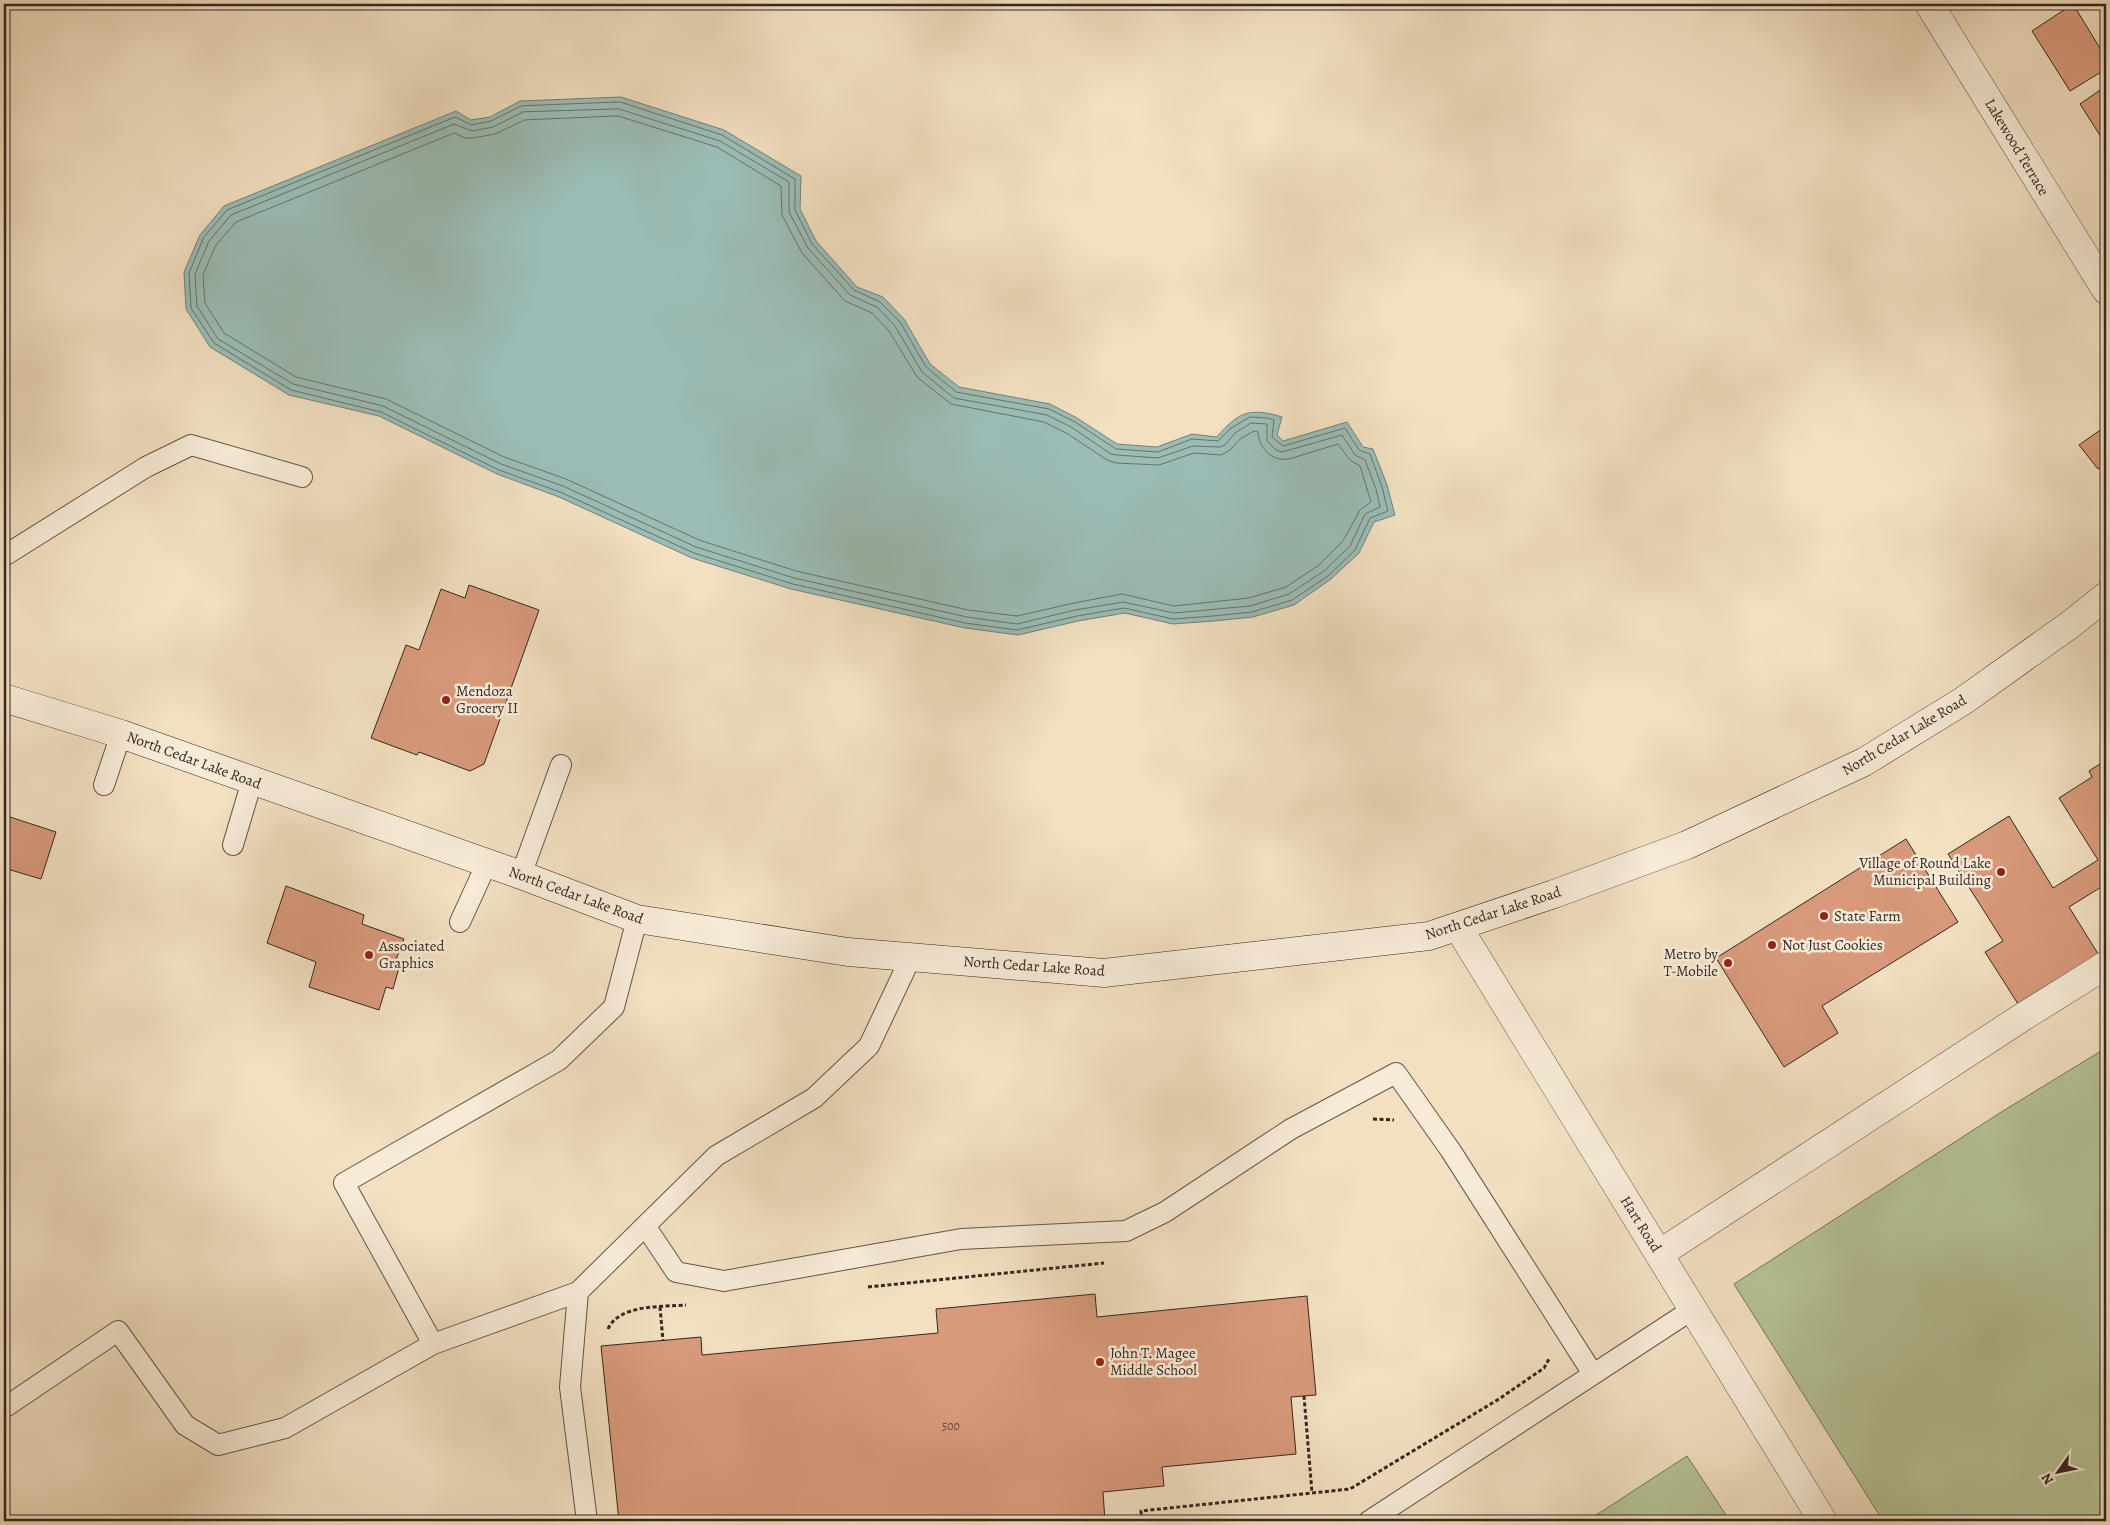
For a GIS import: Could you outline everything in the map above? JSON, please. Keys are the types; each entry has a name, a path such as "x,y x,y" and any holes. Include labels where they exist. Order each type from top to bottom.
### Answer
{"main road":[{"name":"Lakewood Terrace","path":"1929,4 2106,290"},
{"name":"North Cedar Lake Road","path":"4,698 121,734 521,875 637,919 848,952 1104,973 1429,936 1554,894 1687,845 1864,762 1963,701 2071,624 2106,596"},
{"name":"Hart Road","path":"1458,926 1823,1521"},
{"path":"1659,1254 2013,1023 2106,965"}],"lane":[{"path":"4,556 146,467 191,445 302,476"},
{"path":"104,786 121,734"},
{"path":"521,875 561,765"},
{"path":"233,845 252,781"},
{"path":"460,922 487,863"},
{"path":"433,1344 344,1183 559,1060 614,1007 637,919"},
{"path":"4,1408 118,1331 185,1425 218,1445 285,1428 433,1344 578,1292 716,1156 814,1098 869,1046 911,957"},
{"path":"646,1227 676,1272 724,1281 961,1239 1126,1231 1165,1212 1291,1129 1396,1073 1451,1151 1593,1374"},
{"path":"578,1292 570,1387 587,1521"},
{"path":"1369,1521 1693,1309"}],"path":[{"path":"1366,1120 1379,1118 1399,1121"},
{"path":"868,1287 1110,1262"},
{"path":"608,1329 611,1322 619,1315 631,1310 689,1304"},
{"path":"660,1307 663,1341"},
{"path":"1142,1521 1141,1511 1350,1489 1499,1399 1544,1368 1550,1357"},
{"path":"1304,1396 1312,1493"}],"green space":[{"path":"2106,1048 2106,1521 1883,1521 1734,1284 2003,1111"},
{"path":"1687,1456 1730,1521 1587,1521"}],"water":[{"path":"621,97 724,130 801,176 800,209 816,241 857,287 883,297 904,319 930,364 959,387 1050,404 1077,418 1117,444 1157,447 1192,434 1217,437 1238,417 1253,412 1282,417 1277,435 1283,441 1347,422 1363,447 1373,449 1387,485 1395,515 1374,522 1359,553 1331,579 1294,605 1253,617 1173,624 1125,613 1078,621 1018,635 965,628 791,589 692,558 559,497 497,474 379,416 289,395 210,347 186,309 184,272 200,235 224,206 456,111 471,120 490,117 520,101"}],"building":[{"path":"2073,4 2106,58 2106,69 2070,91 2032,31"},
{"path":"2106,86 2106,134 2101,137 2080,104"},
{"path":"2106,426 2106,464 2098,469 2079,445"},
{"name":"Mendoza Grocery II","path":"469,585 539,610 484,764 470,771 419,752 417,755 371,738 406,645 419,650 441,589 465,598"},
{"name":"Village of Round Lake Municipal Building","path":"2106,760 2106,884 2069,907 2100,957 2020,1007 1985,952 2003,941 1948,854 2009,816 2053,888 2098,860 2059,798 2092,777 2089,771"},
{"path":"4,815 56,832 41,879 4,868"},
{"path":"1906,839 1958,922 1822,1006 1838,1033 1784,1067 1716,958"},
{"path":"286,886 364,915 362,924 404,939 395,962 400,964 393,989 386,987 379,1010 309,987 316,962 267,943"},
{"path":"1095,1294 1097,1317 1307,1296 1316,1395 1291,1397 1296,1454 1162,1467 1164,1486 1103,1492 1105,1521 619,1521 601,1346 701,1337 702,1355 938,1333 936,1309"}],"place":[{"name":"Mendoza Grocery II","path":"446,700"},
{"name":"Village of Round Lake Municipal Building","path":"2001,872"},
{"name":"State Farm","path":"1824,916"},
{"name":"Not Just Cookies","path":"1772,945"},
{"name":"Associated Graphics","path":"369,955"},
{"name":"Metro by T-Mobile","path":"1728,963"},
{"name":"John T. Magee Middle School","path":"1100,1362"}]}
